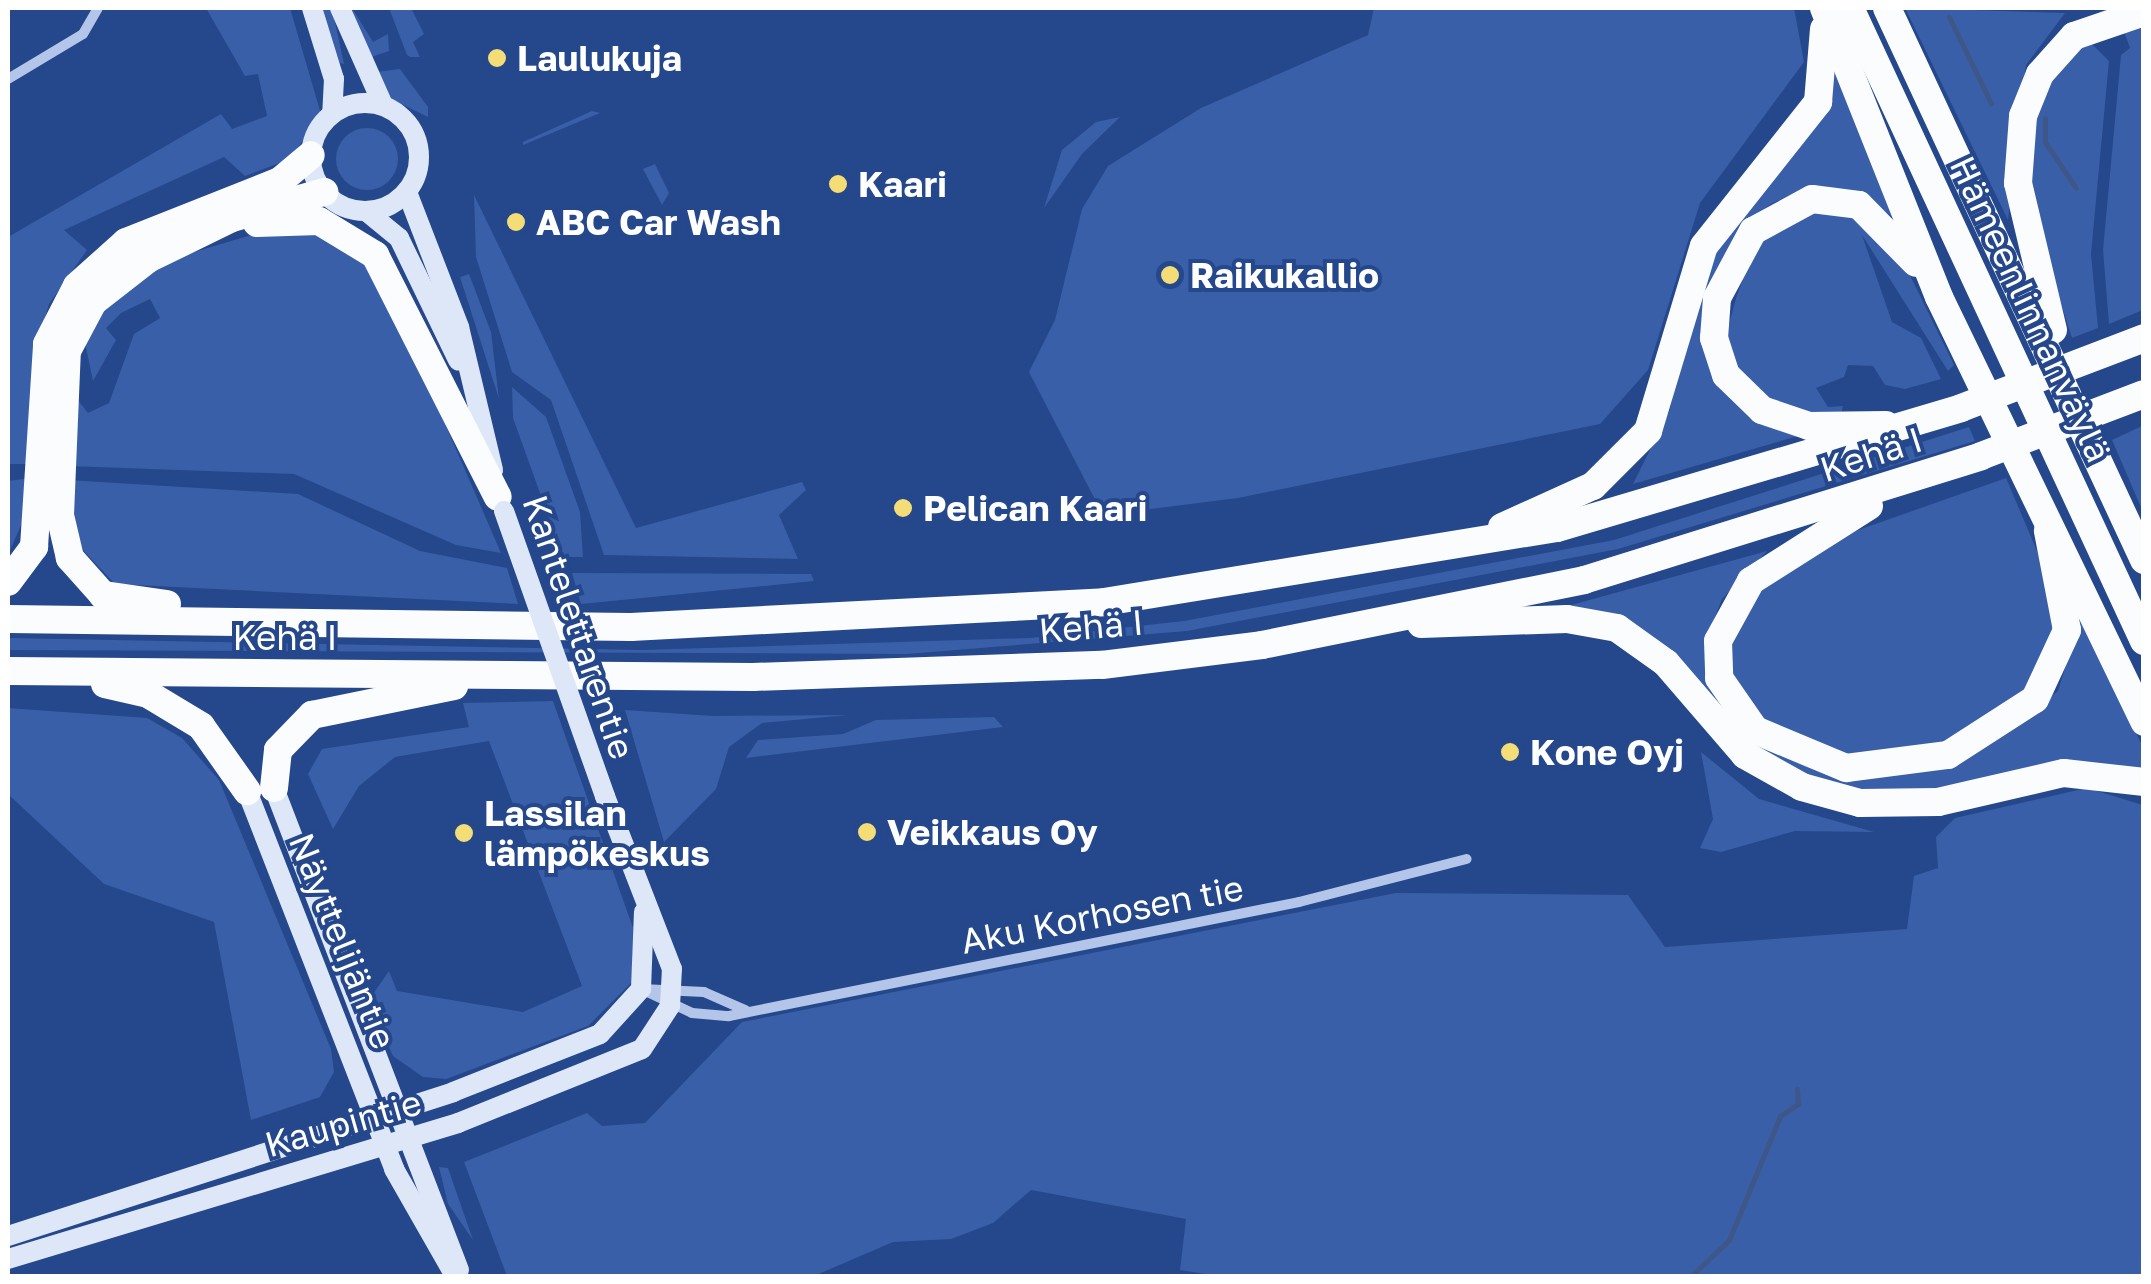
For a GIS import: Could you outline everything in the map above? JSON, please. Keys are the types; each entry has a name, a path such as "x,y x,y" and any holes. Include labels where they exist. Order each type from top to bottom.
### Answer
{"highway":[{"path":"1822,8 1939,297 2048,530 2144,722"},
{"path":"1459,545 1593,486 1634,452 1671,375 1704,246 1818,102 1827,50 1822,8"},
{"name":"Hämeenlinnanväylä","path":"1850,8 2144,641"},
{"name":"Hämeenlinnanväylä","path":"1888,8 2144,560"},
{"path":"2055,367 2018,183 2023,116 2040,74 2074,36 2144,12"},
{"path":"8,582 34,546 47,344 77,286 126,242 280,181 311,154"},
{"path":"283,620 103,595 76,570 61,534 64,369 78,324 112,284 232,218 324,192"},
{"path":"1918,423 1809,426 1762,410 1726,375 1714,338 1716,298 1735,253 1771,216 1835,199 1886,224 1939,297"},
{"path":"184,243 291,218 360,240 501,504"},
{"name":"Kehä I","path":"8,619 631,627 1026,606 1252,584 1459,545 1696,493 1918,423 2144,338"},
{"name":"Kehä I","path":"8,672 964,674 1102,665 1390,622 1584,580 1908,482 2144,394"},
{"path":"1908,482 1770,564 1722,620 1717,660 1727,696 1755,730 1801,756 1846,768 1922,764 2016,718 2051,680 2067,630 2048,530"},
{"path":"1390,622 1567,619 1618,628 1666,663 1746,755 1802,787 1860,803 1938,802 2064,772 2144,782"},
{"path":"60,672 148,694 186,715 261,790 278,750 312,715 506,676"}],"main road":[{"path":"312,8 334,79 332,113 311,154 324,192 366,211 407,192 419,148 409,124 383,105 340,8"},
{"path":"332,113 383,105"},
{"name":"Kantelettarentie","path":"407,192 468,376 501,504 604,796 642,895 666,944 671,997"},
{"name":"Kantelettarentie","path":"366,211 399,238 468,376"},
{"name":"Näyttelijäntie","path":"261,790 403,1108 458,1276"},
{"name":"Näyttelijäntie","path":"261,790 384,1143 458,1276"},
{"name":"Kantelettarentie","path":"641,989 642,895"},
{"name":"Kaupintie","path":"8,1236 403,1108 600,1034 641,989"},
{"name":"Kaupintie","path":"8,1259 414,1137 626,1058 653,1039 671,997"}],"street":[{"path":"8,79 83,34 98,8"},
{"name":"Aku Korhosen tie","path":"641,989 745,1010 1280,906 1467,859"},
{"name":"Aku Korhosen tie","path":"641,989 671,997 730,998 745,1010"}],"shaded area":[{"path":"206,8 290,8 321,114 290,159 245,176 224,157 64,230 87,250 49,304 37,347 31,464 8,464 8,237 221,114 232,129 267,116 258,74 245,76"},
{"path":"318,8 332,8 344,64 335,62"},
{"path":"352,8 373,42 388,34 389,51 363,60"},
{"path":"389,8 411,8 424,34 413,42 420,57 407,55"},
{"path":"1374,8 1794,8 1804,62 1700,203 1648,370 1600,424 1238,498 1103,515 1029,372 1055,320 1082,209 1108,166 1201,108 1368,35"},
{"path":"1905,8 2065,13 2026,65 2008,220"},
{"path":"2143,22 2143,310 2109,324 2103,250 2121,55 2130,48 2123,29"},
{"path":"2087,39 2109,61 2091,254 2098,328 2072,338 2035,221 2028,154 2042,93"},
{"path":"1836,68 1894,218 1865,198 1796,192 1771,204 1756,214 1705,343 1798,436 1633,484 1669,412 1706,266 1737,214 1817,123"},
{"path":"400,69 428,107 428,117 385,96 368,73"},
{"path":"592,111 600,113 523,145 523,142"},
{"path":"1120,117 1082,154 1044,208 1062,150 1096,122"},
{"path":"367,128 389,137 398,159 389,181 367,190 345,181 336,159 345,137"},
{"path":"655,164 669,193 662,205 643,169"},
{"path":"474,195 636,528 802,482 806,490 779,515 798,559 604,555 551,400 512,372 476,257"},
{"path":"1798,211 1854,214 1902,259 1954,365 1948,371 1862,235 1892,322 1921,338 1941,379 1905,389 1885,385 1873,366 1848,365 1844,377 1816,388 1828,407 1843,406 1841,414 1816,415 1765,398 1738,373 1726,335 1737,295 1759,238"},
{"path":"274,228 317,229 362,257 393,304 501,553 456,545 294,474 68,466 70,390 88,413 109,403 134,334 160,318 150,299 121,313 106,328 116,340 93,381 85,343 102,312 168,260"},
{"path":"469,274 491,332 499,399 460,277"},
{"path":"512,387 546,417 580,512 583,557 563,557 513,418"},
{"path":"2144,425 2144,512 2143,512 2112,440"},
{"path":"1969,427 1975,441 1618,549 1187,631 907,654 8,650 8,638 643,650 1030,638 1184,621 1614,540"},
{"path":"31,478 29,507 8,555 8,481"},
{"path":"2006,478 2051,584 2055,647 2016,703 1948,744 1847,756 1766,725 1731,677 1729,641 1750,598 1847,534"},
{"path":"68,480 298,494 420,551 507,568 518,604 115,584 81,548"},
{"path":"1767,551 1722,599 1707,637 1714,695 1760,744 1949,766 1967,759 2058,691 2080,619 2143,747 2143,773 2066,763 1897,795 1823,785 1766,758 1649,634 1564,607"},
{"path":"572,573 811,574 814,581 581,604"},
{"path":"553,701 633,928 632,982 588,1026 446,1079 423,1077 393,1056 379,1026 373,994 389,971 397,991 523,1012 582,986 489,741 395,757 359,786 333,829 308,774 322,749 469,727 463,703"},
{"path":"8,708 147,718 182,738 219,780 331,1049 334,1072 320,1097 251,1120 214,922 104,884 8,794"},
{"path":"625,710 713,716 848,715 762,723 729,747 716,789 664,842"},
{"path":"994,717 1003,727 746,758 758,740 843,734 876,720"},
{"path":"1701,752 1759,799 1874,832 1795,831 1721,852 1700,848 1713,819"},
{"path":"2087,788 2143,805 2143,1276 1218,1276 1180,1270 1186,1219 1031,1190 993,1223 951,1239 893,1242 814,1276 507,1276 464,1162 587,1113 602,1126 645,1123 742,1022 1396,893 1628,895 1665,947 1907,929 1914,876 1938,868 1936,837 1955,818"},
{"path":"439,1167 448,1168 473,1240 448,1204"}],"waterway":[{"path":"1949,17 1991,103"},
{"path":"2045,118 2045,142 2076,188"},
{"path":"1691,1276 1729,1240 1780,1116 1798,1104 1797,1089"}],"place":[{"name":"Laulukuja","path":"497,58"},
{"name":"Kaari","path":"838,184"},
{"name":"ABC Car Wash","path":"516,222"},
{"name":"Raikukallio","path":"1170,275"},
{"name":"Pelican Kaari","path":"903,508"},
{"name":"Kone Oyj","path":"1510,752"},
{"name":"Veikkaus Oy","path":"867,832"},
{"name":"Lassilan lämpökeskus","path":"464,833"}]}
